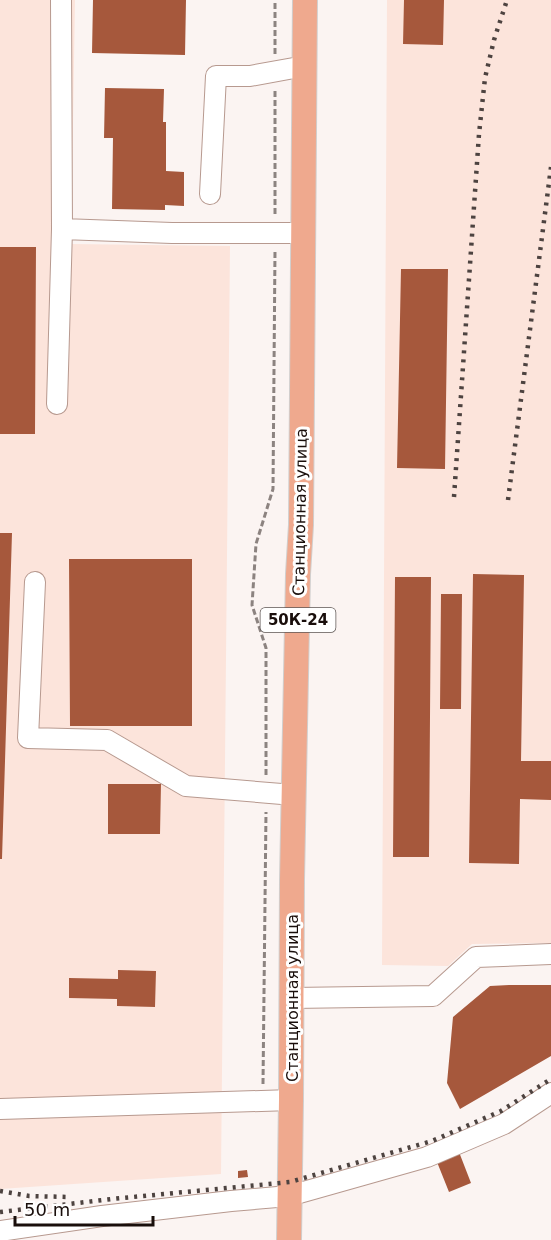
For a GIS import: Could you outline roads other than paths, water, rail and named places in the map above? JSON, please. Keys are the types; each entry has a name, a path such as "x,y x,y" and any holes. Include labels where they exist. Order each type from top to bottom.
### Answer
{"main road":[{"name":"Станционная улица","path":"289,1240 294,795 301,525 305,0"}],"street":[{"path":"57,404 62,229 61,0"},
{"path":"210,194 216,76 250,76 305,66"},
{"path":"62,229 172,233 303,233"},
{"path":"35,582 28,738 107,740 186,786 294,795"},
{"path":"292,998 433,996 476,957 551,954"},
{"path":"0,1231 102,1216 289,1196 427,1157 504,1124 551,1093"},
{"path":"0,1109 291,1100"}],"railway":[{"path":"454,497 479,134 485,78 507,0"},
{"path":"508,500 551,167"},
{"path":"0,1212 290,1182 432,1141 501,1111 551,1079"},
{"path":"0,1191 29,1196 69,1197"}]}
